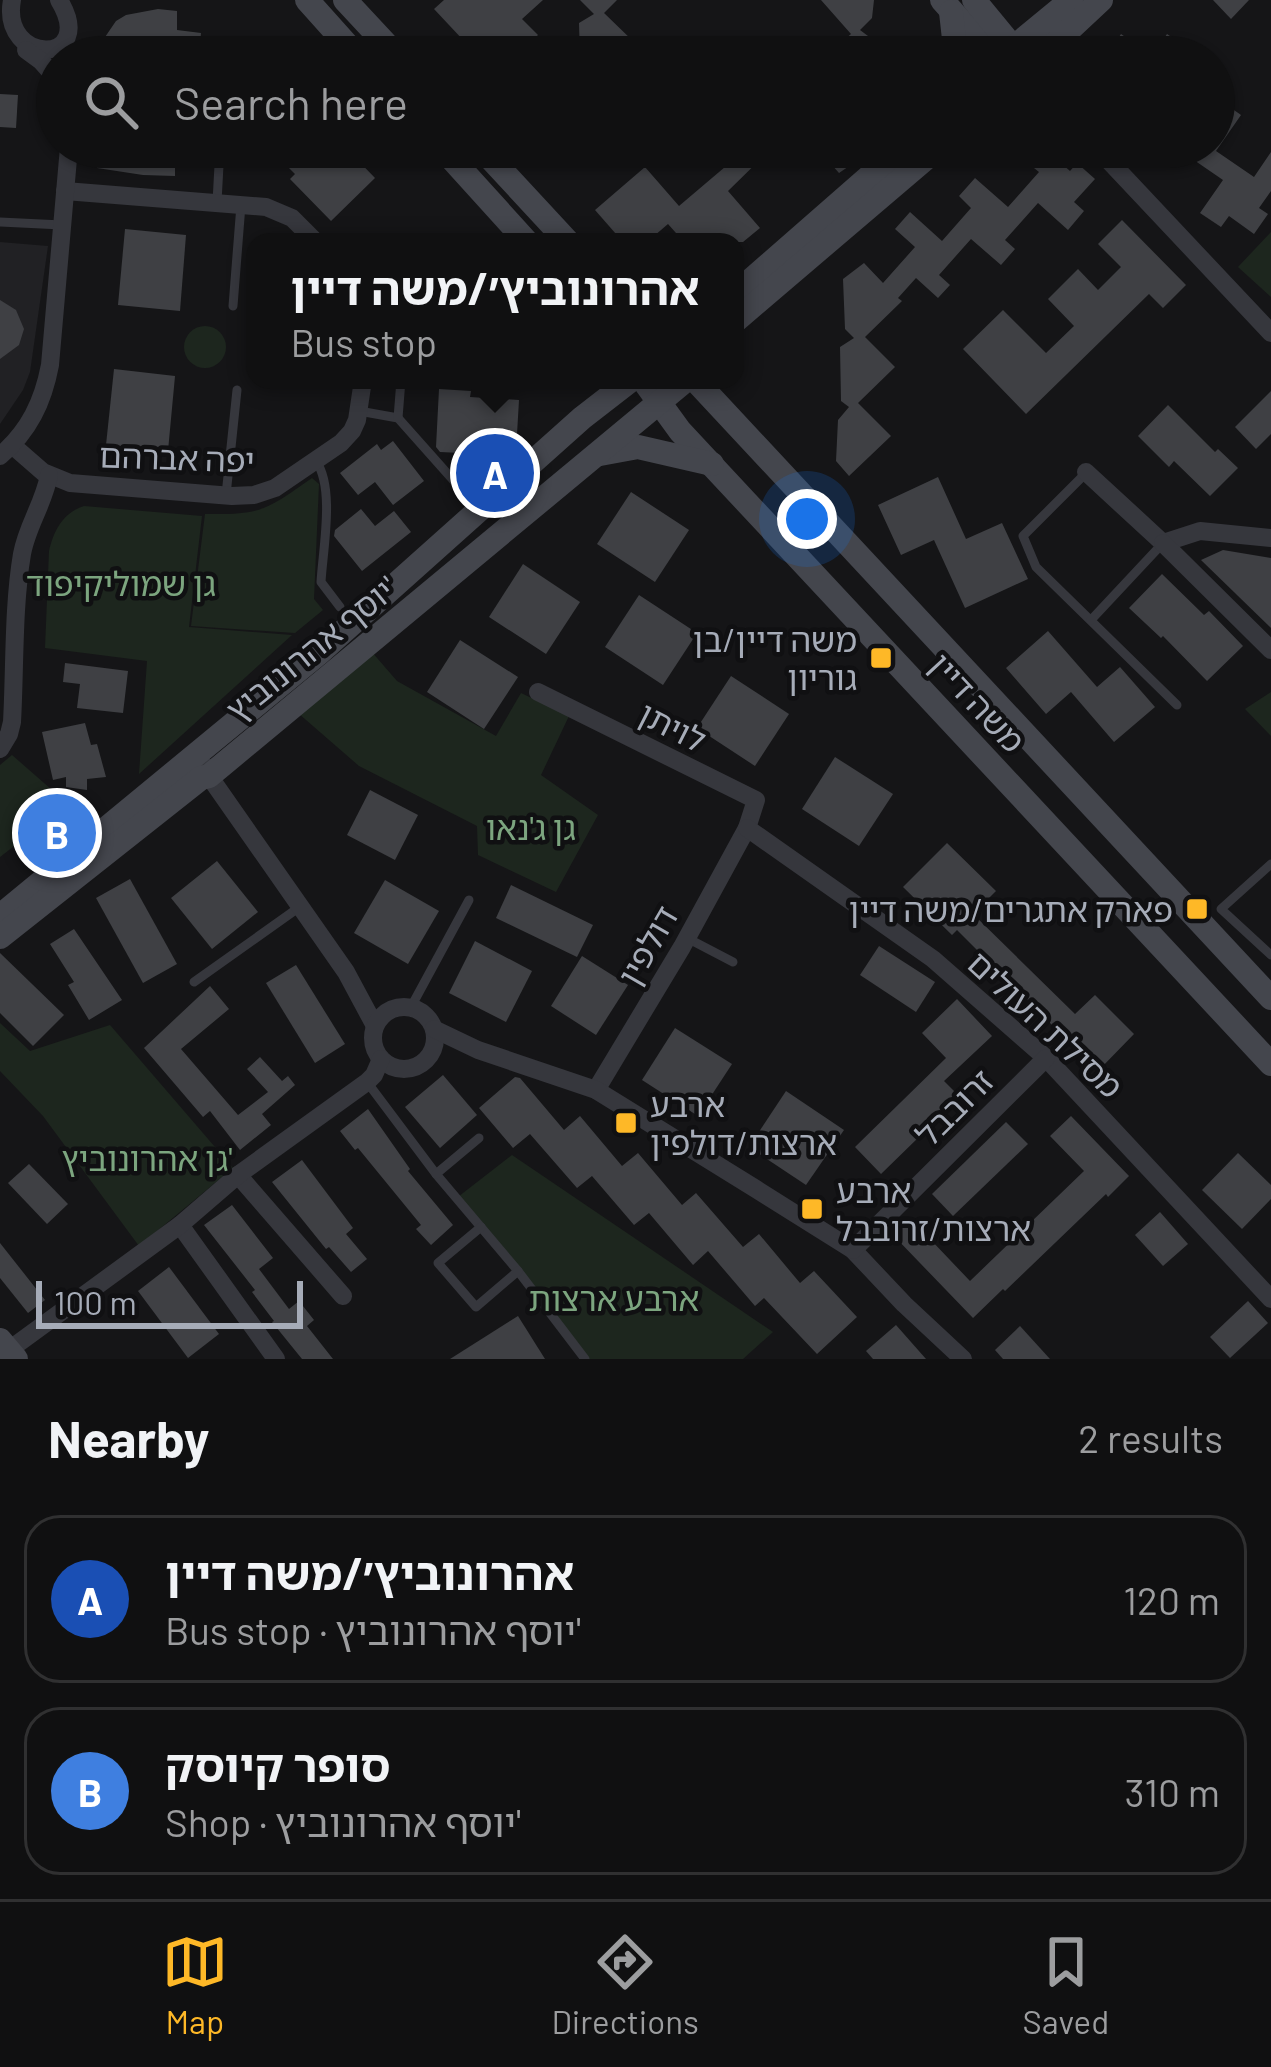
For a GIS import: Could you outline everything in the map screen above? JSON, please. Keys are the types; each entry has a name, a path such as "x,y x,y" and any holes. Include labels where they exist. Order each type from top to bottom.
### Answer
{"main road":[{"path":"307,0 339,36"},
{"path":"345,0 378,36"},
{"path":"1062,36 1101,0"},
{"path":"956,3 994,22 1022,23 1064,7"},
{"path":"956,3 989,36"},
{"path":"956,3 956,36"},
{"path":"1030,36 1064,7"},
{"path":"994,22 1000,36"},
{"path":"460,168 519,233"},
{"path":"499,168 560,233"},
{"path":"744,286 880,168"},
{"path":"744,313 914,168"},
{"name":"יוסף אהרונוביץ'","path":"0,937 201,778 318,654 619,389"},
{"name":"משה דיין","path":"649,389 712,464 1271,1064"},
{"name":"יוסף אהרונוביץ'","path":"0,916 358,655 591,456 678,389"},
{"name":"משה דיין","path":"699,389 1270,995"},
{"path":"724,389 742,434"},
{"path":"591,456 638,447 712,464"}],"street":[{"path":"12,0 2,14 10,39 36,57"},
{"path":"58,0 65,10 66,36"},
{"path":"61,36 77,0"},
{"path":"26,50 36,51"},
{"path":"6,450 29,424 46,387 67,168"},
{"path":"1116,168 1271,333"},
{"path":"65,191 266,207 282,212 308,233"},
{"path":"359,411 362,389"},
{"name":"יפה אברהם","path":"6,450 70,483 249,496 270,490 350,435 359,411"},
{"path":"1086,472 1271,650"},
{"path":"0,748 11,728 7,679 22,553 50,475"},
{"path":"1163,543 1200,531 1271,538"},
{"name":"לויתן","path":"538,692 755,800 748,828"},
{"path":"213,762 230,803 346,972 375,1026 374,1047 381,1059 400,1069 424,1063 435,1045 434,1029"},
{"name":"דולפין","path":"596,1090 748,828"},
{"name":"מסילת העולים","path":"748,828 932,959 1046,1058 1271,1300"},
{"path":"346,972 400,1009 422,1012 434,1029 478,1050 596,1090 853,1250 963,1359"},
{"path":"375,1026 400,1009"},
{"path":"431,1055 478,1050"},
{"name":"זרובבל","path":"853,1250 1046,1058"},
{"path":"6,1353 368,1082 381,1059"},
{"path":"238,1175 343,1297"},
{"path":"180,1225 276,1359"}],"lane":[{"path":"217,203 219,168"},
{"path":"233,306 241,205"},
{"path":"0,223 62,225"},
{"path":"398,418 400,389"},
{"path":"226,495 237,390"},
{"path":"359,411 398,418 454,481 477,477"},
{"path":"316,461 326,495 320,582 340,607"},
{"path":"1086,472 1023,536 1036,567 1177,705"},
{"path":"1090,620 1163,543"},
{"path":"1271,864 1221,909 1271,956"},
{"path":"400,1009 469,900"},
{"path":"194,982 301,906"},
{"path":"687,938 733,962"},
{"path":"368,1082 585,1359"},
{"path":"436,1174 479,1138"},
{"path":"482,1227 438,1263 476,1307 518,1271"}],"shaded area":[{"path":"0,242 48,246 30,372 0,424"}],"green space":[{"path":"1271,232 1271,297 1238,267"},
{"path":"205,326 220,332 226,347 220,362 205,368 190,362 184,347 190,332"},
{"path":"312,478 319,484 314,599 323,610 295,633 191,626 205,514 263,508"},
{"name":"גן שמוליקיפוד","path":"84,506 202,516 189,627 292,635 139,774 147,661 45,648 51,543 65,518"},
{"name":"גן ג'נאו","path":"371,651 397,681 496,736 521,693 569,716 541,775 598,815 556,892 478,855 477,826 359,766 298,713"},
{"path":"1271,692 1271,736 1245,709"},
{"path":"12,755 68,804 0,857 0,765"},
{"name":"גן אהרונוביץ'","path":"0,1023 30,1051 110,1025 233,1168 139,1246 43,1116 0,1071"},
{"name":"ארבע ארצות","path":"512,1155 773,1332 743,1359 587,1359 454,1200"}],"building":[{"path":"444,0 543,0 522,19 537,36 459,36 434,9"},
{"path":"580,0 617,0 604,13 628,36 579,36 579,23 594,14"},
{"path":"821,0 874,0 872,18 860,30 868,36 851,34"},
{"path":"1213,0 1249,0 1231,19"},
{"path":"177,11 177,30 201,36 106,36 126,15"},
{"path":"0,94 18,95 16,128 0,127"},
{"path":"1271,152 1271,191 1259,208 1268,214 1254,234 1229,216 1221,227 1200,213 1223,180 1206,168 1235,168 1235,164 1254,177"},
{"path":"97,168 175,168 175,176"},
{"path":"289,168 365,168 375,178 331,221 290,179 295,174"},
{"path":"644,168 679,206 724,168 752,168 728,191 760,228 744,241 744,233 676,233 668,224 658,233 615,233 595,210"},
{"path":"1034,168 1083,168 1095,179 1074,202 1084,211 1068,230 1038,203 1005,240 1015,249 1001,265 971,239 939,275 950,285 938,298 916,278 898,298 902,301 865,337 895,367 858,403 891,436 849,476 836,461 838,420 849,407 841,401 840,347 854,338 845,329 843,279 864,263 883,283 915,247 895,229 910,212 942,241 971,208 959,196 975,178 1008,207 1039,172"},
{"path":"1122,220 1186,285 1163,308 1149,294 1026,414 963,349 1003,310 1046,353 1074,326 1048,299 1078,269 1098,290 1121,267 1098,244"},
{"path":"125,229 186,235 180,311 118,305"},
{"path":"0,300 16,310 24,329 19,345 0,359"},
{"path":"114,369 175,376 168,451 106,445"},
{"path":"439,389 471,391 470,397 519,400 516,451 461,448 461,453 440,452 436,447"},
{"path":"1271,391 1271,434 1256,449 1235,427"},
{"path":"1168,405 1238,468 1210,496 1174,461 1169,467 1138,436"},
{"path":"393,441 424,481 393,505 375,482 358,495 340,473 377,444 381,450"},
{"path":"938,477 966,539 1002,523 1028,579 965,608 934,540 901,555 878,505"},
{"path":"631,492 689,530 655,582 597,544"},
{"path":"361,509 375,526 394,511 411,532 362,571 334,536"},
{"path":"1223,550 1271,558 1271,628 1201,560"},
{"path":"523,564 580,602 546,654 489,617"},
{"path":"1162,574 1243,646 1207,681 1129,608"},
{"path":"639,595 697,633 663,685 605,647"},
{"path":"1048,631 1097,687 1120,667 1155,707 1114,742 1071,692 1046,714 1006,668"},
{"path":"460,640 518,677 484,729 427,692"},
{"path":"65,663 128,671 123,713 77,708 80,684 63,682"},
{"path":"731,676 789,714 755,766 697,728"},
{"path":"85,723 106,777 87,779 87,790 66,787 66,777 53,780 42,732"},
{"path":"835,757 893,794 859,846 802,809"},
{"path":"370,790 418,815 395,860 347,835"},
{"path":"74,803 89,821 52,852 37,833"},
{"path":"947,843 996,891 973,914 1075,1014 1095,995 1134,1034 1098,1071 957,930 952,935 903,887"},
{"path":"217,861 258,912 212,949 171,898"},
{"path":"130,879 177,964 143,983 96,898"},
{"path":"385,880 439,911 408,964 354,933"},
{"path":"511,885 593,925 577,957 496,918"},
{"path":"74,929 122,1000 89,1020 68,985 74,982 50,944"},
{"path":"475,941 532,971 506,1022 449,993"},
{"path":"879,946 935,982 916,1012 860,975"},
{"path":"0,953 64,1015 33,1046 0,1013"},
{"path":"582,956 628,985 596,1035 551,1006"},
{"path":"296,965 345,1044 315,1063 266,983"},
{"path":"210,986 229,1009 181,1049 238,1115 268,1092 247,1069 260,1057 282,1081 288,1076 295,1085 262,1114 271,1125 240,1150 210,1111 203,1117 144,1048"},
{"path":"957,999 992,1036 944,1081 960,1097 881,1174 855,1147 946,1058 922,1033"},
{"path":"675,1028 732,1064 698,1116 642,1080"},
{"path":"443,1075 477,1115 440,1148 405,1107"},
{"path":"515,1077 564,1130 580,1116 622,1166 638,1153 682,1205 696,1193 743,1247 759,1234 800,1283 814,1271 857,1317 817,1354 764,1298 755,1306 708,1251 693,1265 649,1213 634,1225 592,1176 577,1188 530,1134 513,1148 479,1108"},
{"path":"786,1091 844,1130 806,1185 749,1147"},
{"path":"368,1109 408,1171 453,1225 431,1245 416,1229 421,1225 340,1131"},
{"path":"1071,1116 1129,1176 973,1318 893,1235 910,1218 970,1281 1084,1171 1050,1136"},
{"path":"1006,1122 1028,1144 953,1216 932,1194"},
{"path":"1238,1153 1271,1185 1271,1199 1242,1229 1202,1190"},
{"path":"302,1160 353,1228 346,1234 367,1259 351,1272 326,1249 272,1182"},
{"path":"29,1164 68,1204 47,1224 8,1183"},
{"path":"232,1205 273,1258 259,1269 289,1309 299,1301 314,1320 307,1326 333,1359 302,1359 204,1225"},
{"path":"1160,1212 1188,1244 1163,1266 1135,1235"},
{"path":"0,1243 45,1300 28,1313 0,1278"},
{"path":"169,1267 219,1334 188,1358 138,1291"},
{"path":"1248,1301 1268,1323 1230,1358 1210,1337"},
{"path":"518,1316 545,1359 450,1359"},
{"path":"896,1325 926,1359 873,1359 866,1351"},
{"path":"1020,1326 1050,1359 1003,1359 995,1350"}],"place":[{"name":"אהרונוביץ׳/משה דיין","path":"495,473"},
{"name":"משה דיין/בן גוריון","path":"881,658"},
{"name":"סופר קיוסק","path":"57,833"},
{"name":"פארק אתגרים/משה דיין","path":"1197,909"},
{"name":"ארבע ארצות/דולפין","path":"626,1123"},
{"name":"ארבע ארצות/זרובבל","path":"812,1209"}]}
